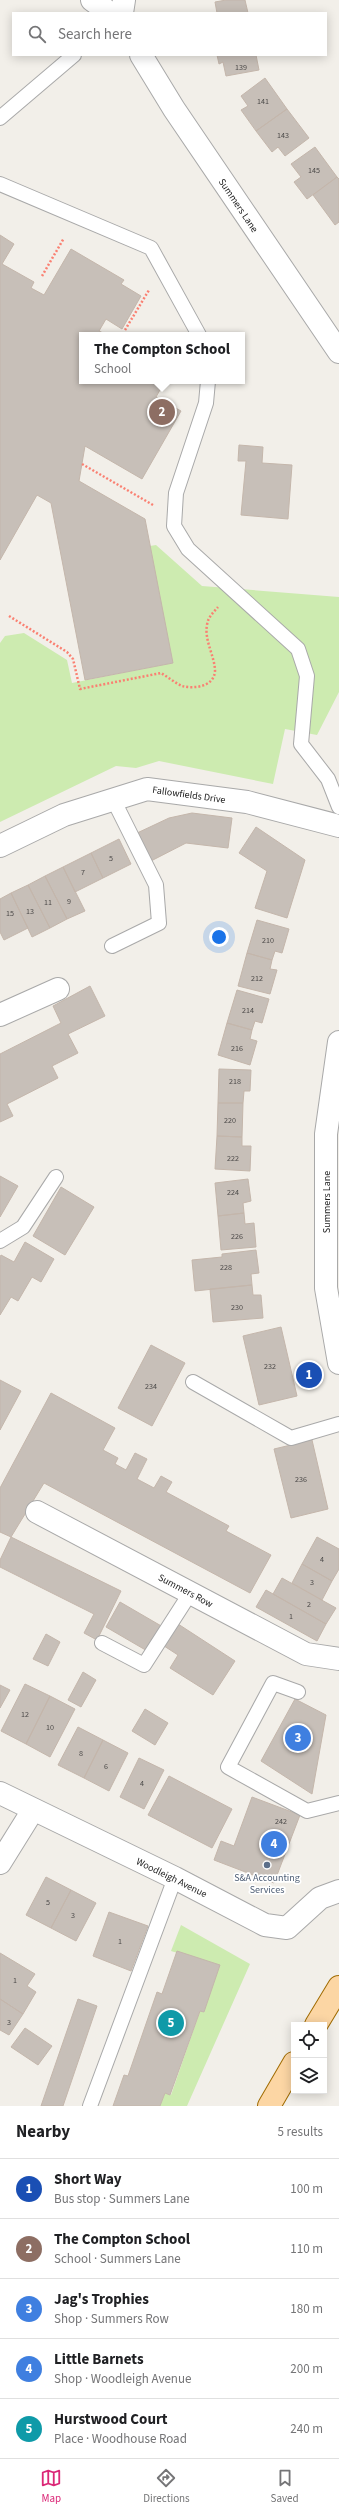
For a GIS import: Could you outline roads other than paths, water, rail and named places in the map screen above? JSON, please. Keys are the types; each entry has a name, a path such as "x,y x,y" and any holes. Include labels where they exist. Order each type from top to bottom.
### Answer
{"main road":[{"path":"318,2022 339,1987"},
{"path":"269,2106 291,2068"}],"street":[{"path":"92,0 109,12"},
{"path":"122,12 124,0"},
{"name":"Summers Lane","path":"142,56 174,109 339,352"},
{"name":"Fallowfields Drive","path":"0,846 64,815 148,788 248,802 339,826"},
{"path":"0,1015 58,989"},
{"name":"Summers Lane","path":"339,1042 326,1134 333,1287 339,1363"},
{"name":"Summers Row","path":"36,1512 191,1592 306,1654 339,1659"},
{"name":"Woodleigh Avenue","path":"0,1793 175,1878 265,1925 287,1928 320,1898 339,1891"},
{"path":"0,1863 33,1810"}],"lane":[{"path":"0,118 73,56"},
{"path":"0,184 151,248 197,332"},
{"path":"208,384 206,402 176,493 174,526 188,549 298,649 307,676 301,744 328,779 339,806"},
{"path":"112,946 160,923 156,885 113,800"},
{"path":"0,1241 22,1227 56,1177"},
{"path":"192,1382 292,1438 339,1424"},
{"path":"102,1643 144,1665 191,1592"},
{"path":"298,1692 273,1683 228,1767 307,1811 339,1803"},
{"path":"90,2106 175,1878"}],"place":[{"name":"The Compton School","path":"162,412"},
{"name":"Short Way","path":"309,1375"},
{"name":"Jag's Trophies","path":"298,1738"},
{"name":"Little Barnets","path":"274,1844"},
{"name":"S&A Accounting Services","path":"267,1865"},
{"name":"Hurstwood Court","path":"171,2023"}]}
